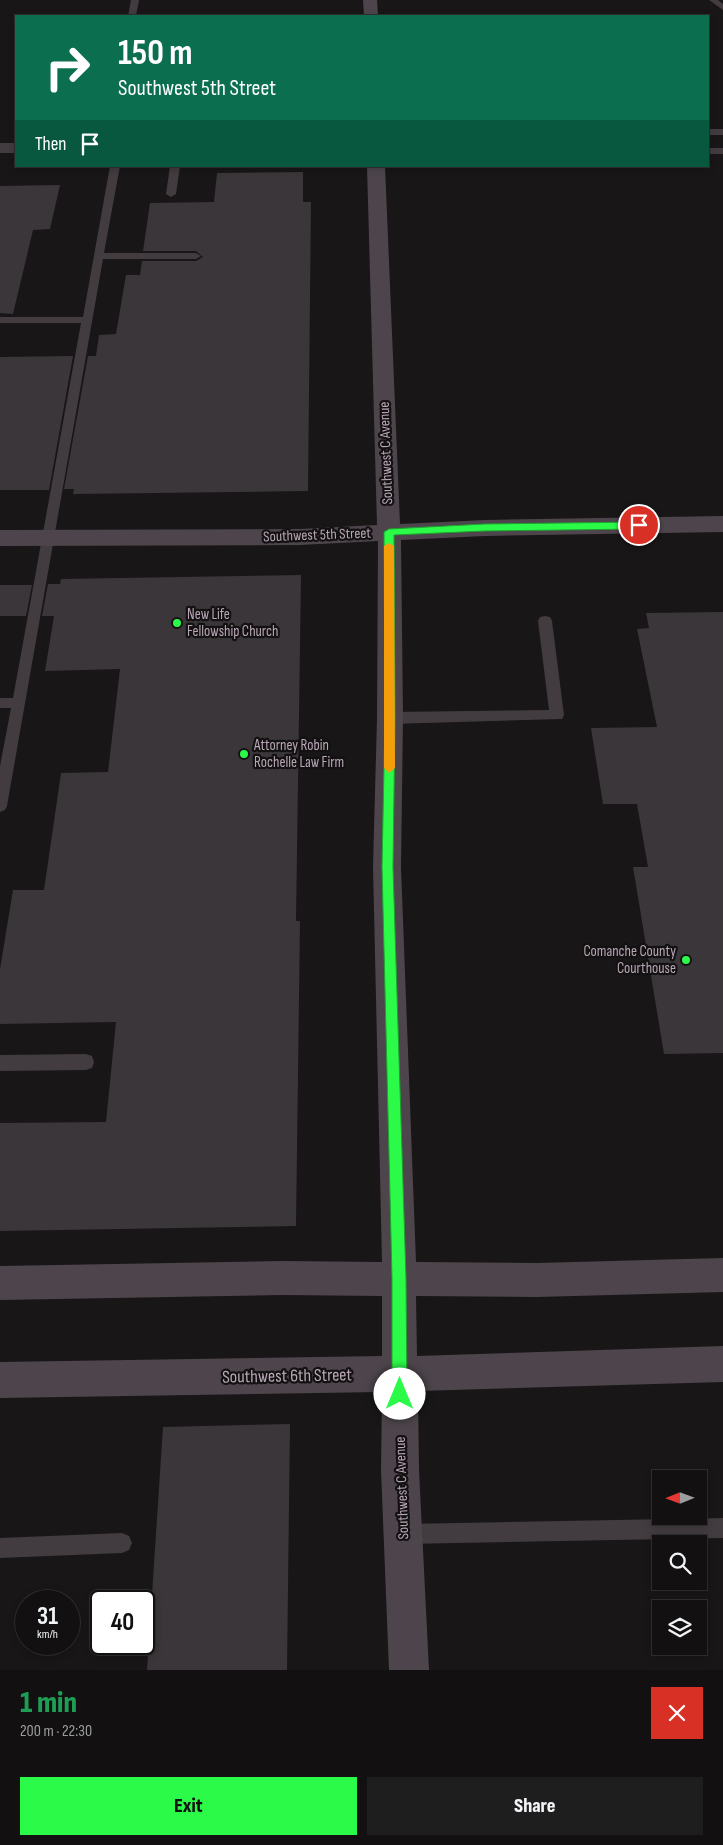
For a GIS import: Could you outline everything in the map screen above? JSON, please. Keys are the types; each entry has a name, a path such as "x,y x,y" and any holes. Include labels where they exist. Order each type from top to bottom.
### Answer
{"street":[{"path":"370,0 371,15"},
{"path":"0,148 15,148"},
{"name":"Southwest C Avenue","path":"376,167 389,532 390,718 388,867 399,1278 400,1470 408,1670"},
{"name":"Southwest 5th Street","path":"0,538 300,537 485,528 723,524"},
{"path":"0,1283 282,1278 537,1280 723,1275"},
{"name":"Southwest 6th Street","path":"0,1380 400,1374 723,1364"}],"lane":[{"path":"132,15 135,0"},
{"path":"713,0 723,8"},
{"path":"709,132 723,132"},
{"path":"709,151 723,151"},
{"path":"0,806 3,777 19,703 115,167"},
{"path":"171,194 175,167"},
{"path":"98,256 196,256"},
{"path":"0,320 87,320"},
{"path":"390,718 557,715 545,621"},
{"path":"0,703 19,703"},
{"path":"0,1063 86,1062"},
{"path":"403,1534 723,1528"},
{"path":"0,1548 122,1543"}],"building":[{"path":"303,172 303,202 311,202 308,491 73,494 74,489 64,489 88,356 96,356 99,335 116,334 126,275 140,275 142,261 196,261 203,257 196,251 143,251 150,203 214,202 217,173"},
{"path":"60,185 50,229 33,230 13,314 0,313 0,186"},
{"path":"73,356 49,490 0,490 0,357"},
{"path":"301,575 296,921 300,921 296,1226 0,1231 0,1123 106,1122 116,1022 0,1024 0,969 13,890 44,890 61,773 108,772 120,669 45,671 54,616 42,616 48,584 60,584 61,579"},
{"path":"0,585 32,585 26,616 0,616"},
{"path":"723,612 723,1053 664,1054 633,867 648,867 637,804 603,804 591,728 657,727 637,629 649,628 646,613"},
{"path":"290,1424 287,1670 147,1670 148,1655 155,1655 155,1590 152,1590 163,1427"}],"slow traffic":[{"path":"389,546 389,768"}],"place":[{"name":"New Life Fellowship Church","path":"177,623"},
{"name":"Attorney Robin Rochelle Law Firm","path":"244,754"},
{"name":"Comanche County Courthouse","path":"686,960"}],"route":[{"path":"400,1394 399,1278 388,867 390,718 389,532 639,525"}]}
